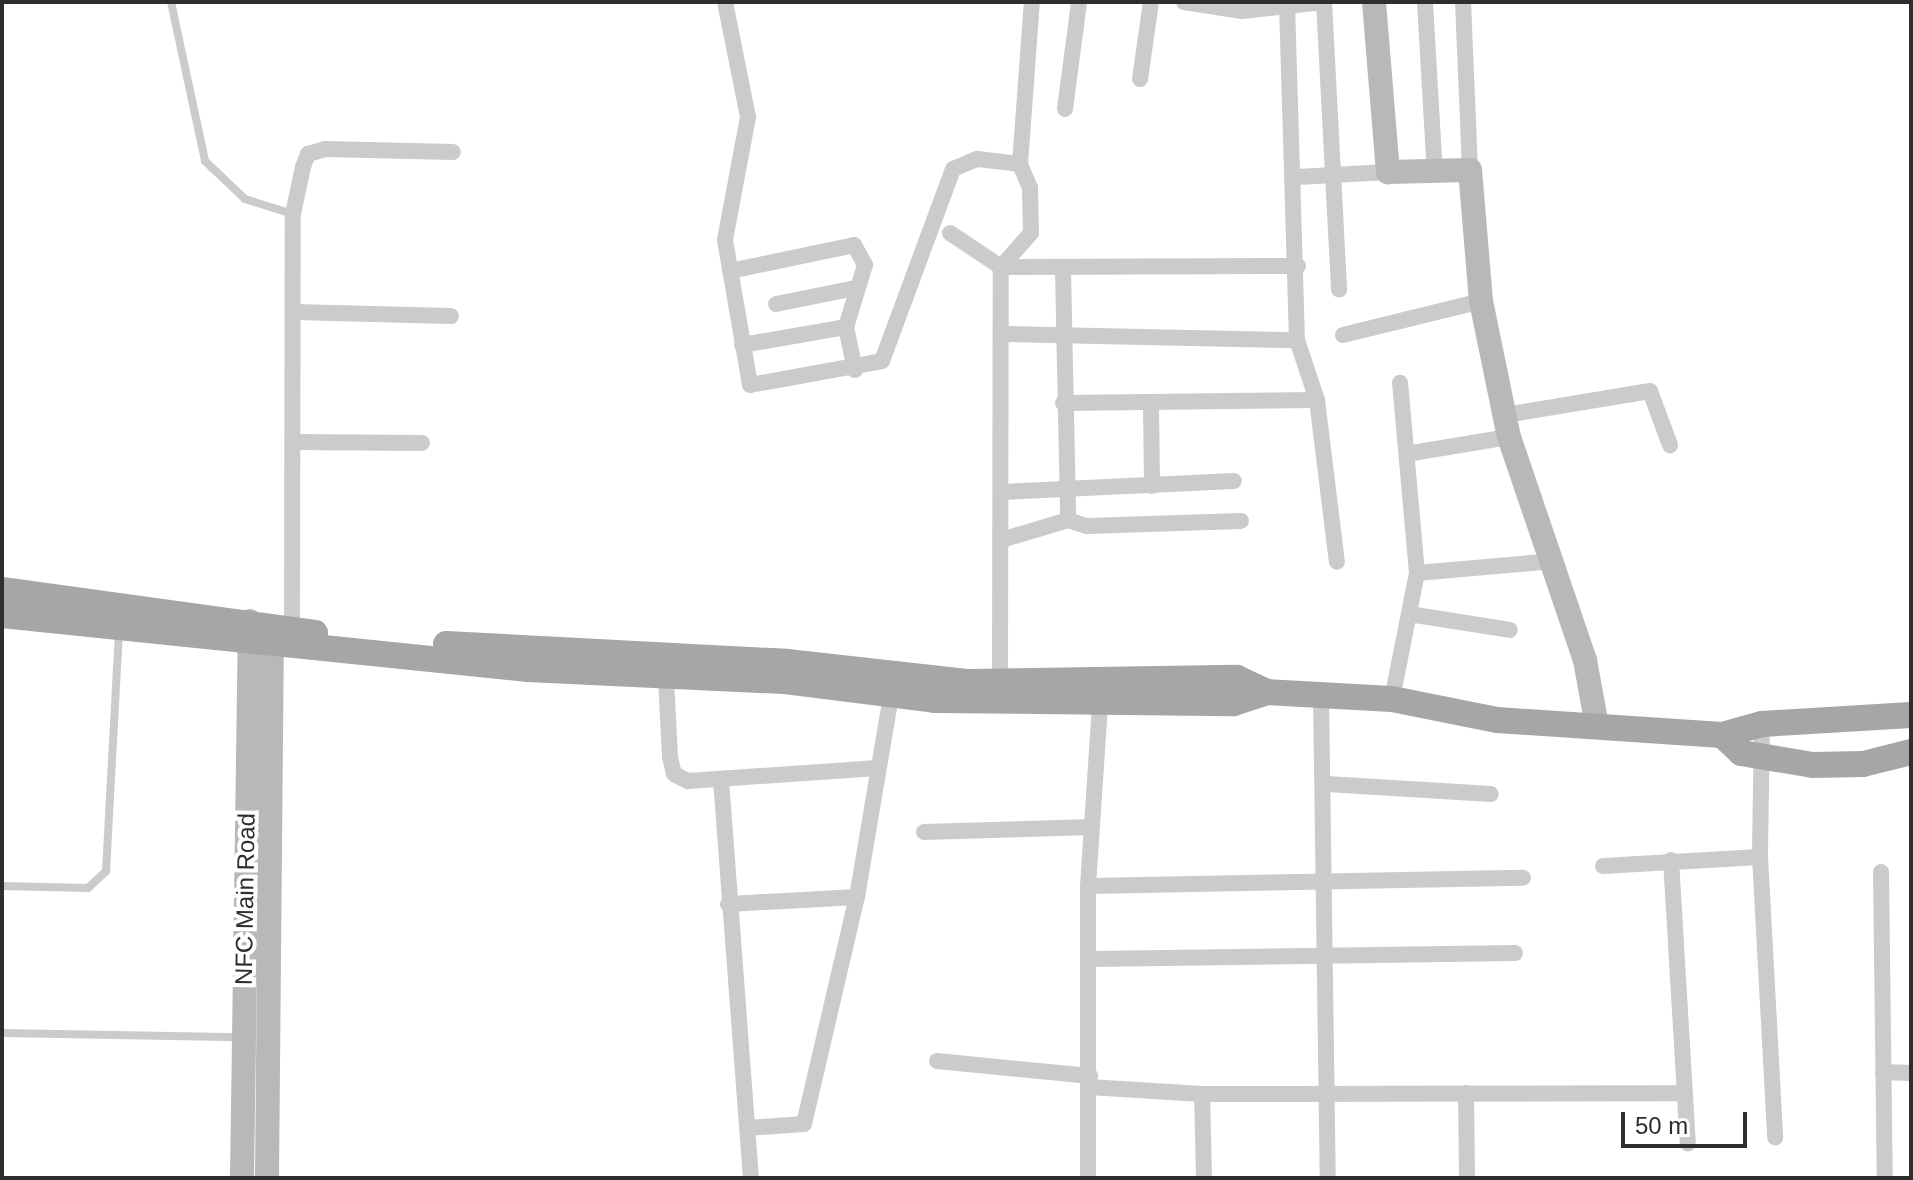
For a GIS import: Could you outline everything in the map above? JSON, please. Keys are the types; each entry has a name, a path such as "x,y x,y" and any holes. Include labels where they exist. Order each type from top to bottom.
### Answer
{"main road":[{"path":"1374,2 1388,172 1470,170 1481,301 1507,426 1554,561 1597,726"},
{"path":"2,590 267,631 666,678 785,681 891,695 1100,705 1234,703 1267,692 1392,699 1497,720 1722,735 1762,724 1911,715"},
{"path":"2,615 119,629 267,631 1000,683 1237,678 1267,692"},
{"name":"NFC Main Road","path":"242,1178 244,1037 267,631"},
{"name":"NFC Main Road","path":"267,631 267,1178"},
{"path":"1722,735 1741,753 1759,757 1863,764 1911,752"}],"street":[{"path":"725,2 748,117 726,229 730,271 750,385 855,370 882,361 892,346 953,169 977,159 1020,164"},
{"path":"1000,683 1001,267 1031,233 1030,188 1020,164 1032,2"},
{"path":"1065,109 1079,2"},
{"path":"1140,79 1151,2"},
{"path":"1184,2 1242,11 1323,2 1337,175 1339,290"},
{"path":"1425,2 1435,173"},
{"path":"1463,2 1470,170"},
{"path":"1287,4 1297,177 1297,340 1317,400 1337,562"},
{"path":"267,631 294,442 293,214 308,154 453,152"},
{"path":"1297,177 1388,172"},
{"path":"950,233 1001,267 1063,271 1298,266"},
{"path":"730,271 854,245 865,265 855,288 846,327 855,370"},
{"path":"1063,271 1063,403 1068,520"},
{"path":"776,304 855,288"},
{"path":"1343,335 1481,301"},
{"path":"294,312 451,316"},
{"path":"742,345 846,327"},
{"path":"1001,334 1062,338 1297,340"},
{"path":"1392,699 1417,573 1412,453 1400,383"},
{"path":"1412,453 1650,391 1670,445"},
{"path":"1063,403 1317,400"},
{"path":"1151,404 1152,486"},
{"path":"294,442 422,443"},
{"path":"1001,492 1234,481"},
{"path":"1001,540 1068,520 1087,526 1241,521"},
{"path":"1417,573 1554,561"},
{"path":"1409,614 1510,630"},
{"path":"666,678 674,774 721,780 878,768"},
{"path":"748,1128 804,1124 857,897 891,695"},
{"path":"1321,695 1327,784 1328,1178"},
{"path":"1088,1178 1092,959 1088,886 1100,705"},
{"path":"1762,724 1759,757 1760,857 1775,1138"},
{"path":"721,780 751,1178"},
{"path":"1327,784 1491,794"},
{"path":"924,832 1091,827"},
{"path":"1603,866 1760,857"},
{"path":"1671,860 1688,1143"},
{"path":"1881,872 1885,1178"},
{"path":"1088,886 1328,879 1523,878"},
{"path":"728,904 857,897"},
{"path":"1092,959 1515,953"},
{"path":"937,1061 1202,1094 1684,1093"},
{"path":"1883,1072 1911,1073"},
{"path":"1466,1093 1467,1178"},
{"path":"1202,1094 1204,1178"}],"lane":[{"path":"171,2 205,161 245,199 293,214"},
{"path":"2,886 88,888 106,871 119,629"},
{"path":"2,1033 244,1037"}]}
